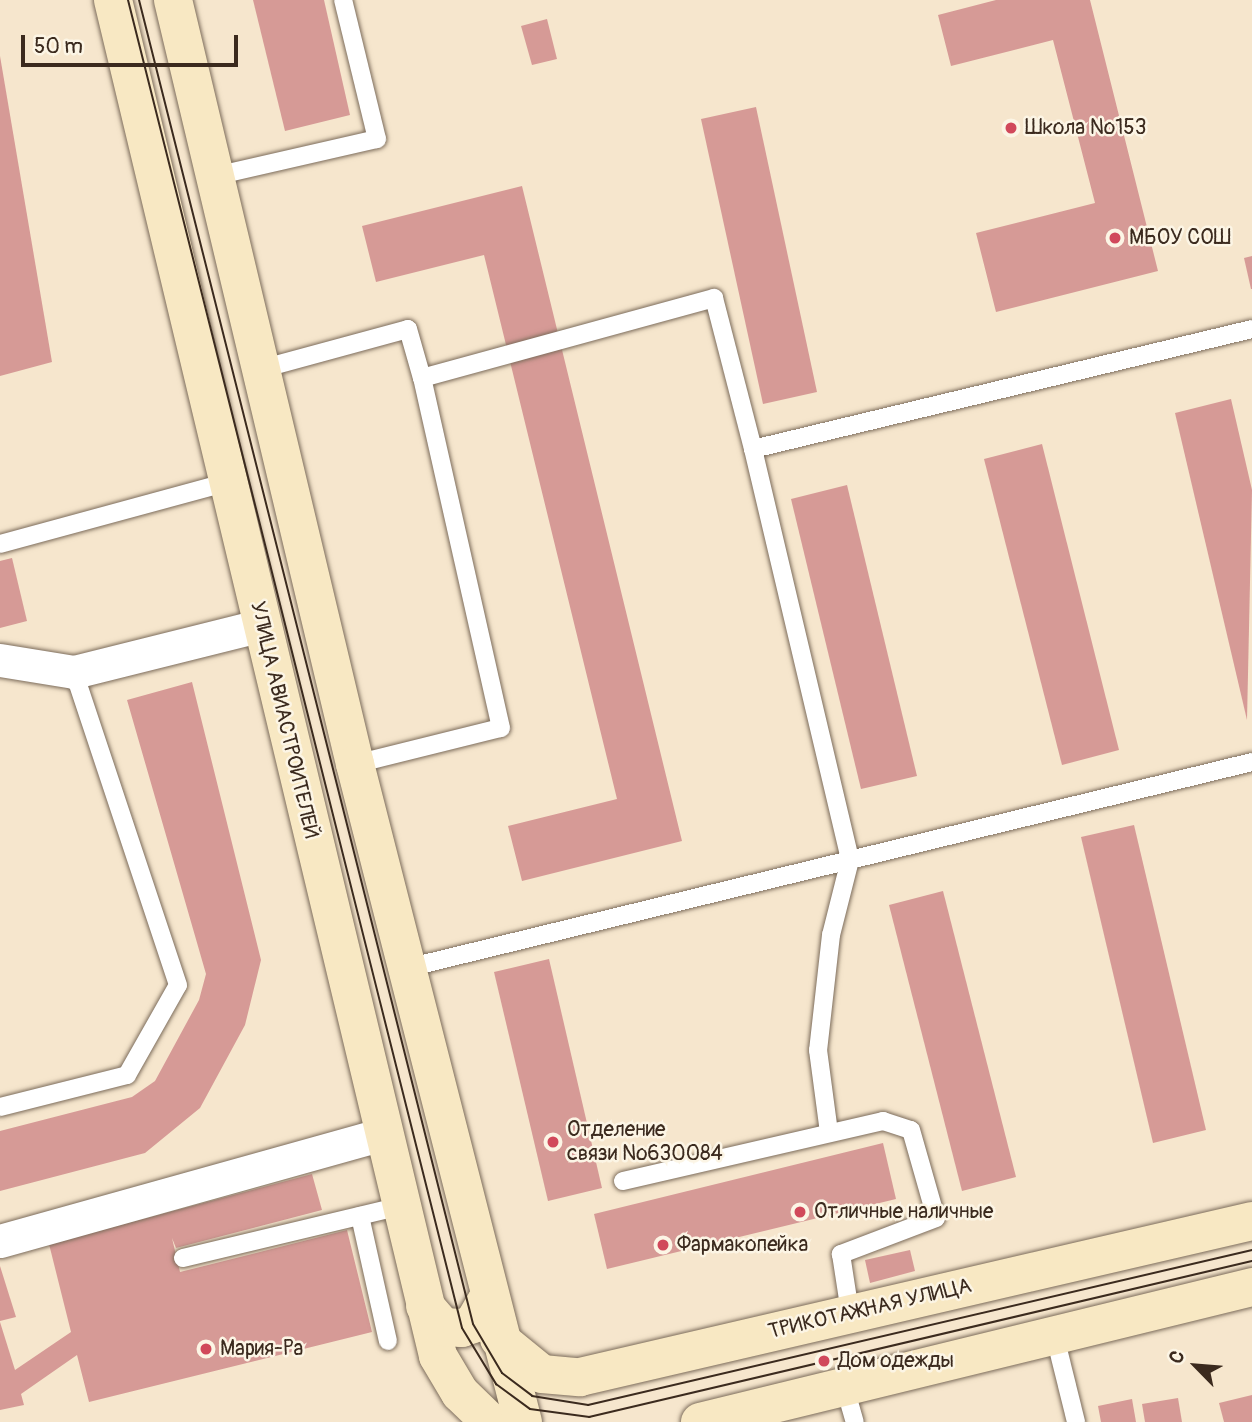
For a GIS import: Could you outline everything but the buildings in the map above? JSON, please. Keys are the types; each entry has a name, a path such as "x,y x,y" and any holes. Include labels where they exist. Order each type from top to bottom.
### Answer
{"main road":[{"name":"УЛИЦА АВИАСТРОИТЕЛЕЙ","path":"113,0 438,1356 460,1393 490,1422"},
{"path":"173,0 355,764 488,1298 523,1422"},
{"name":"ТРИКОТАЖНАЯ УЛИЦА","path":"499,1339 542,1374 580,1377 850,1312 1252,1221"},
{"path":"700,1422 850,1405 1055,1337 1252,1287"},
{"path":"425,1306 443,1327 462,1328 473,1324 488,1298"}],"street":[{"path":"0,660 74,672 262,625"},
{"path":"0,1241 383,1134"}],"lane":[{"path":"215,176 377,139 343,0"},
{"path":"422,378 714,298 753,449 850,860 831,935 818,1050 830,1132"},
{"path":"261,369 408,329 422,378 501,729 355,764"},
{"path":"753,449 1252,329"},
{"path":"0,544 228,482"},
{"path":"0,1107 127,1075 178,985 74,672"},
{"path":"407,968 1252,762"},
{"path":"624,1181 883,1121 911,1130 936,1218 841,1254 850,1312"},
{"path":"183,1258 401,1206"},
{"path":"360,1216 388,1341"},
{"path":"1055,1337 1076,1422"}],"tram line":[{"path":"128,0 462,1328 496,1384 530,1409 589,1417 1252,1261"},
{"path":"139,0 473,1324 502,1373 532,1396 588,1405 1252,1250"}],"place":[{"name":"Школа №153","path":"1011,128"},
{"name":"МБОУ СОШ","path":"1115,238"},
{"name":"Отделение связи №630084","path":"553,1142"},
{"name":"Отличные наличные","path":"800,1212"},
{"name":"Фармакопейка","path":"663,1245"},
{"name":"Мария-Ра","path":"206,1349"},
{"name":"Дом одежды","path":"824,1361"}]}
